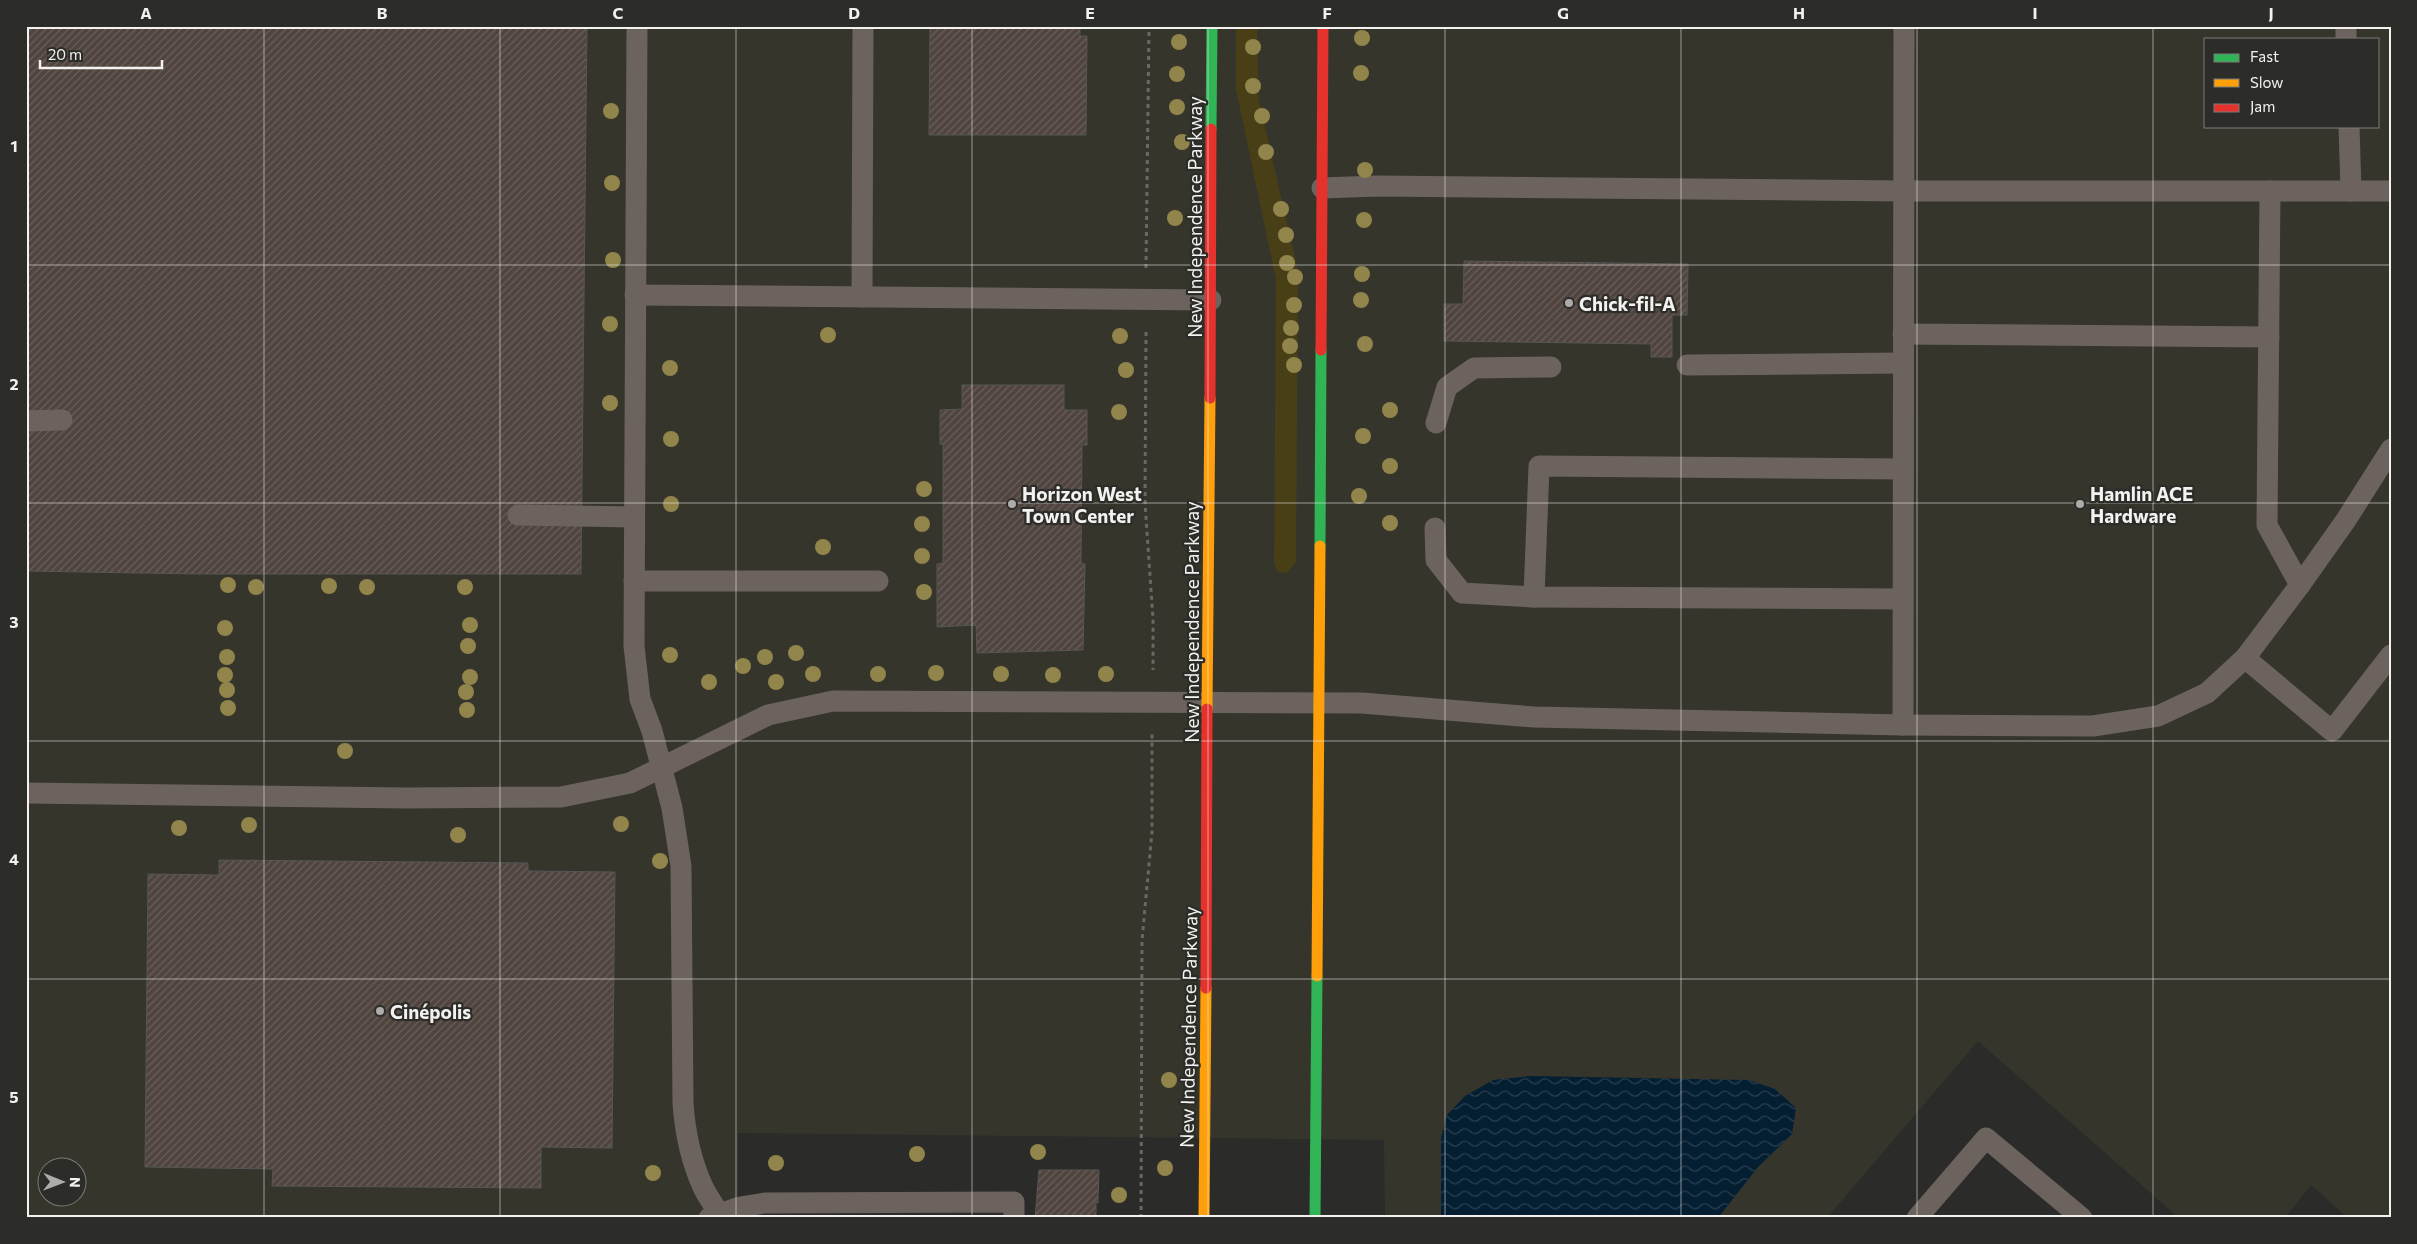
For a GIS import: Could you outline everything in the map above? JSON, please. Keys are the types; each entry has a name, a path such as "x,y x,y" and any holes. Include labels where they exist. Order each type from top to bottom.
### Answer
{"street":[{"name":"New Independence Parkway","path":"1204,1218 1209,701 1212,26"},
{"path":"1315,1218 1323,26"}],"lane":[{"path":"637,26 634,646 640,699 662,767 678,836 680,866 682,1103 685,1128 695,1167 716,1217 740,1207 765,1203 1014,1202 1014,1218"},
{"path":"862,297 863,26"},
{"path":"1903,725 1902,363 1904,26"},
{"path":"2349,128 2351,191"},
{"path":"1322,188 1378,186 1903,191 2391,191"},
{"path":"2270,191 2267,525 2300,585"},
{"path":"635,295 1211,300"},
{"path":"1903,334 2269,337"},
{"path":"1687,365 1902,363"},
{"path":"1436,422 1447,387 1474,368 1551,367"},
{"path":"26,421 62,420"},
{"path":"26,793 539,798 590,792 630,783 768,715 833,701 1362,703 1534,717 1903,725 2093,726 2158,716 2207,693 2245,658 2346,520 2391,449"},
{"path":"1534,597 1539,466 1903,469"},
{"path":"518,515 634,517"},
{"path":"1435,528 1436,560 1462,593 1534,597 1903,599"},
{"path":"634,581 878,581"},
{"path":"2245,658 2332,731 2391,656"},
{"path":"1917,1218 1986,1138 2082,1218"}],"path":[{"path":"1141,1218 1142,940 1152,832 1154,619 1145,503 1149,26"}],"shaded area":[{"path":"26,26 2391,26 2391,1218 2348,1218 2311,1185 2285,1218 2179,1218 1978,1041 1827,1218 1385,1218 1384,1140 738,1133 738,1218 26,1218"},
{"path":"1236,26 1257,26 1259,100 1298,271 1296,562 1287,573 1278,572 1274,564 1276,280 1236,89"}],"water":[{"path":"1530,1076 1749,1080 1775,1089 1796,1108 1792,1134 1758,1167 1718,1218 1441,1218 1441,1138 1447,1115 1465,1096 1493,1080"}],"building":[{"path":"26,26 587,26 581,574 198,574 26,571"},
{"path":"930,26 1080,26 1080,36 1087,36 1086,135 929,135"},
{"path":"1464,261 1688,264 1687,315 1672,315 1672,357 1651,357 1651,344 1444,341 1444,304 1463,304"},
{"name":"Horizon West Town Center","path":"962,385 1064,385 1064,410 1087,410 1087,445 1082,445 1081,563 1085,564 1083,650 977,653 976,625 937,627 937,564 943,563 943,444 940,444 940,410 962,409"},
{"name":"Cinépolis","path":"219,860 528,863 528,871 615,872 612,1148 541,1147 541,1188 272,1186 273,1169 145,1167 148,874 219,875"},
{"path":"1039,1170 1099,1170 1098,1203 1094,1203 1096,1204 1096,1218 1035,1218"}],"traffic: fast":[{"path":"1211,129 1212,26"},
{"path":"1320,546 1321,350"},
{"path":"1315,1218 1317,976"}],"traffic: slow":[{"path":"1207,709 1210,398"},
{"path":"1317,976 1320,546"},
{"path":"1204,1218 1206,988"}],"traffic: jam":[{"path":"1321,350 1323,26"},
{"path":"1210,398 1211,129"},
{"path":"1206,988 1207,709"}],"place":[{"name":"Chick-fil-A","path":"1569,303"},
{"name":"Horizon West Town Center","path":"1012,504"},
{"name":"Hamlin ACE Hardware","path":"2080,504"},
{"name":"Cinépolis","path":"380,1011"}]}
